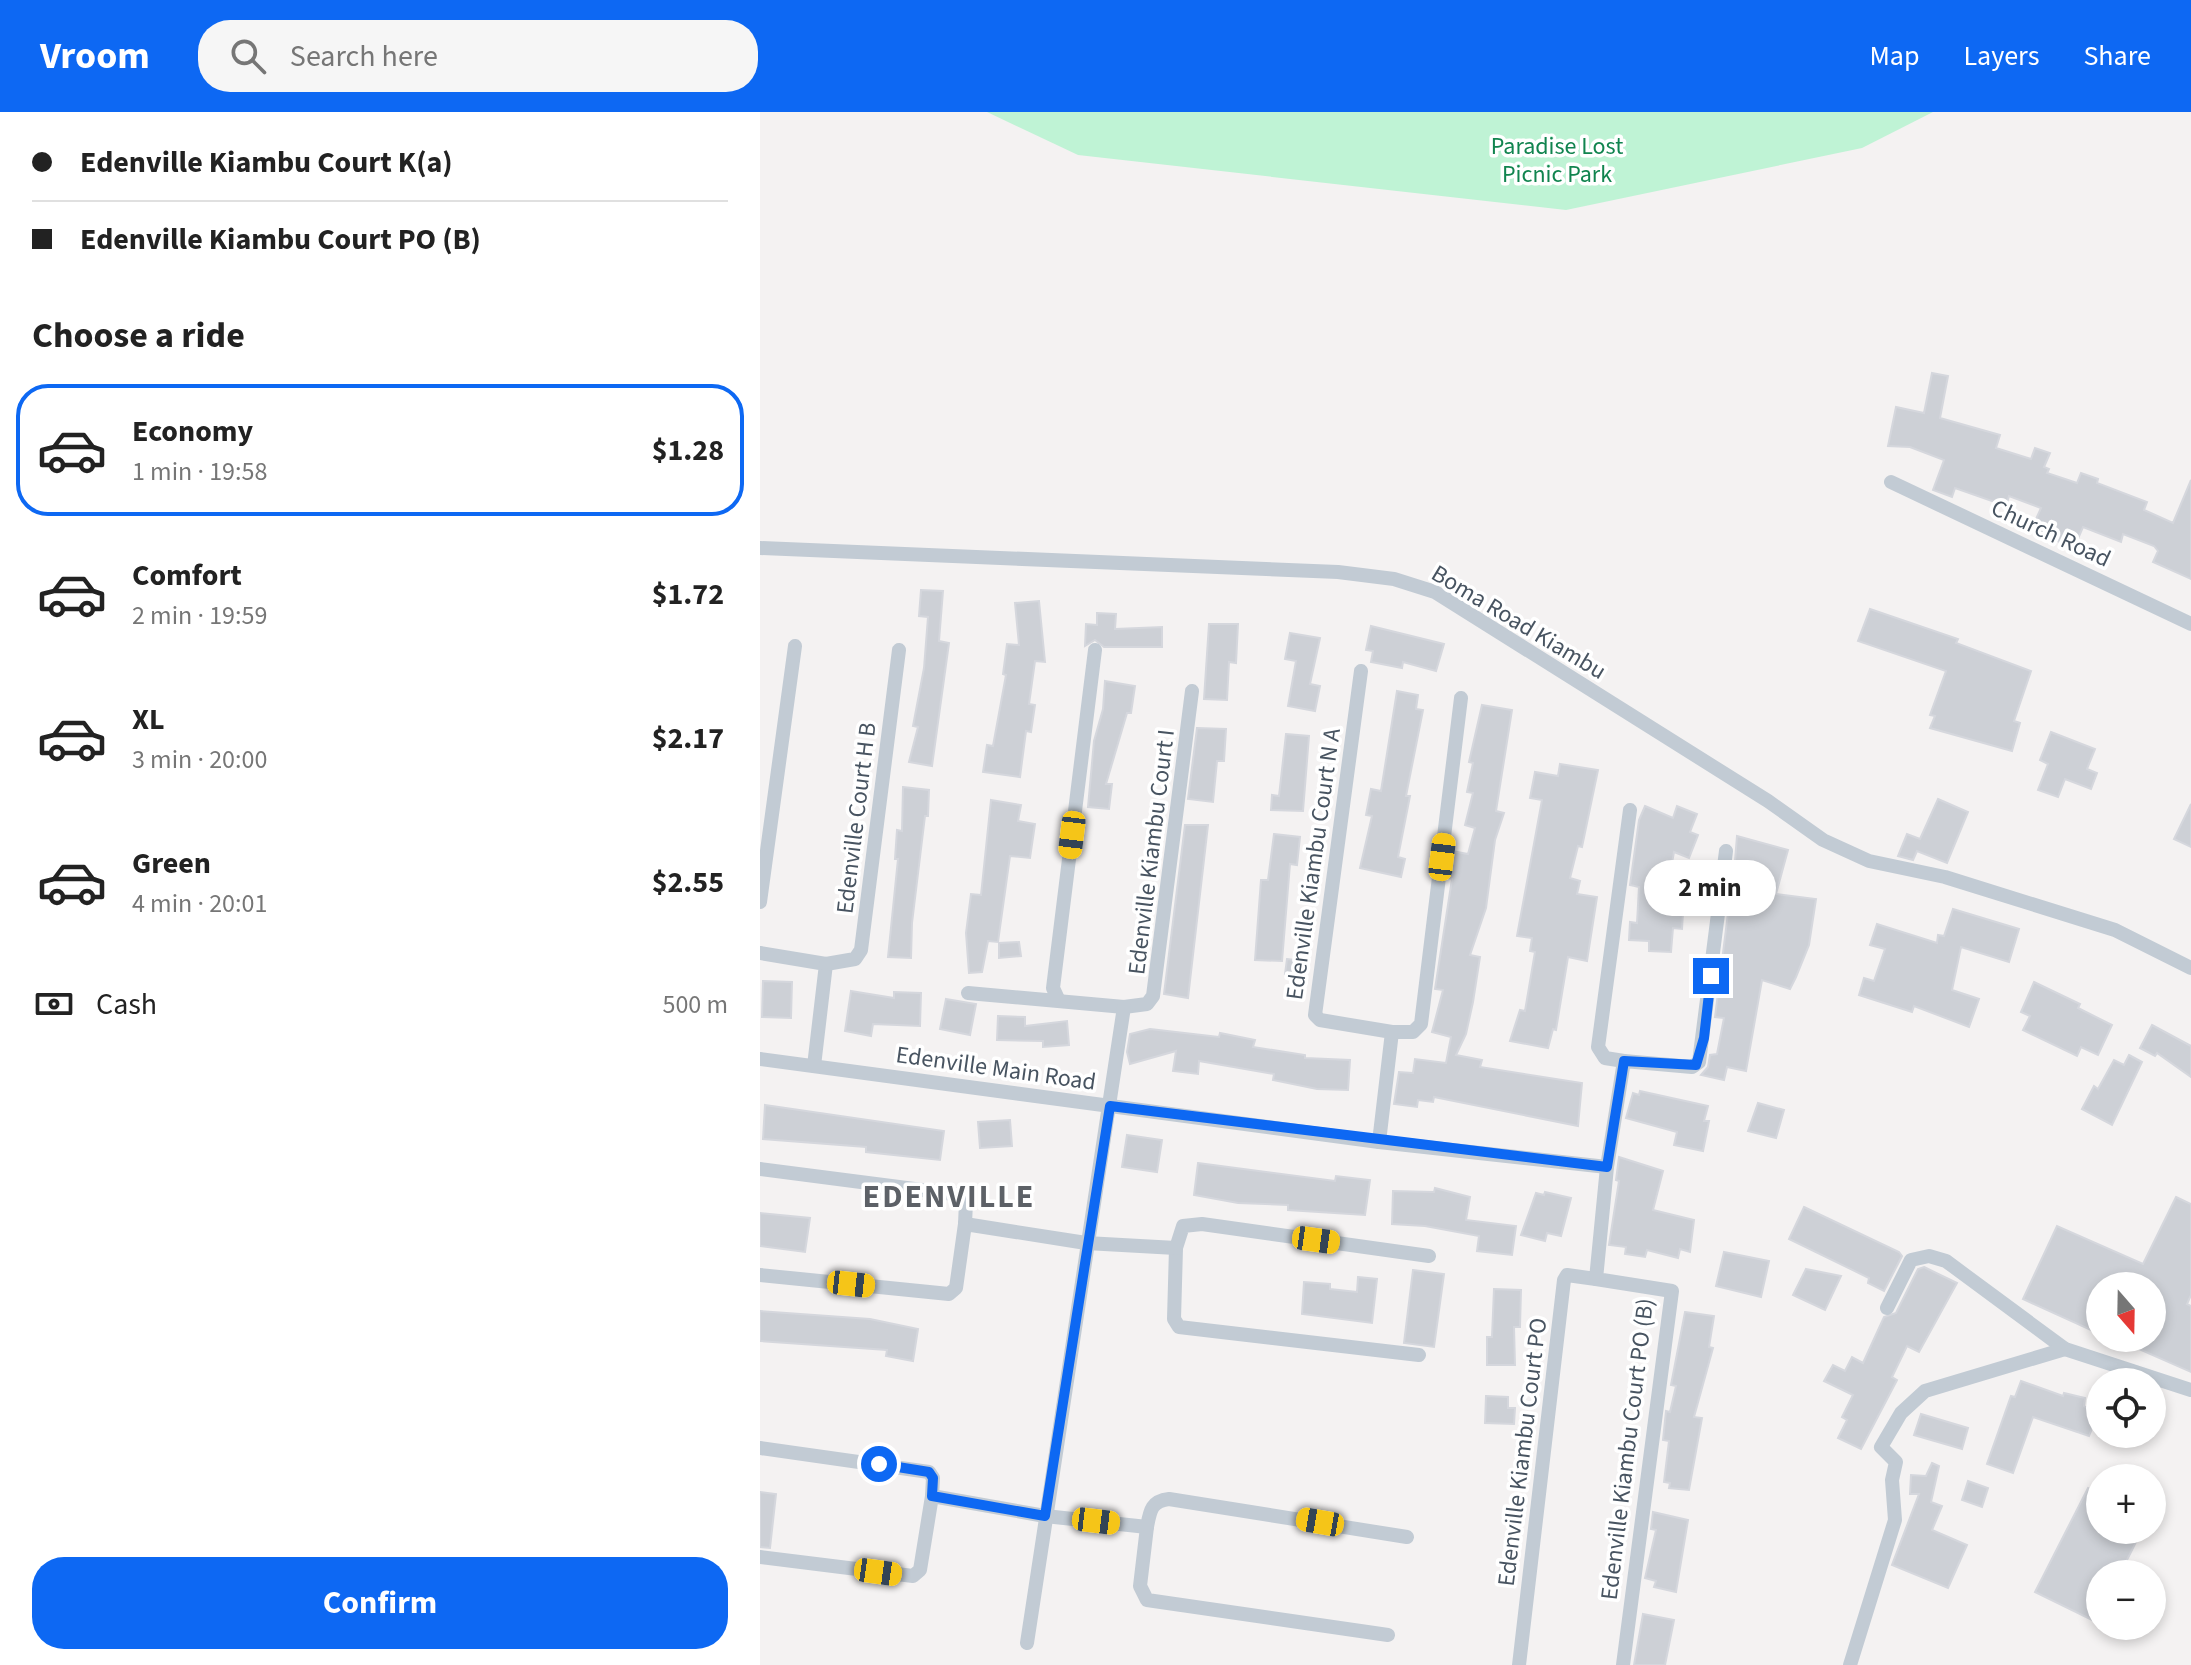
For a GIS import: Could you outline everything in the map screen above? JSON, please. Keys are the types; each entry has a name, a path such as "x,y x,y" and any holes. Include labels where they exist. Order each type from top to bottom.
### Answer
{"street":[{"name":"Church Road","path":"1891,482 2191,624"},
{"name":"Boma Road Kiambu","path":"760,548 1338,572 1415,584 1435,592 1768,801 1823,840 1869,861 1945,877 2115,930 2191,968"},
{"path":"760,902 795,646"},
{"name":"Edenville Court H B","path":"826,964 855,959 861,950 899,650"},
{"path":"1058,999 1053,988 1095,650"},
{"name":"Edenville Kiambu Court N A","path":"1361,671 1315,1015 1320,1020 1392,1032"},
{"name":"Edenville Kiambu Court I","path":"968,993 1124,1007 1147,1004 1156,991 1192,691"},
{"path":"1379,1142 1392,1032 1413,1032 1421,1024 1461,698"},
{"path":"1630,810 1598,1047 1605,1058 1692,1067 1699,1062 1726,851"},
{"path":"760,953 826,964 814,1066"},
{"path":"1027,1643 1124,1007"},
{"name":"Edenville Main Road","path":"760,1059 1379,1142 1607,1167"},
{"path":"1596,1279 1607,1167 1624,1061"},
{"path":"760,1169 961,1195 966,1202 956,1288 949,1294 760,1275"},
{"path":"1419,1355 1179,1327 1174,1319 1176,1248 1183,1226 1191,1223 1429,1256"},
{"path":"965,1224 1086,1243 1176,1248"},
{"path":"1887,1308 1911,1260 1929,1256 1946,1261 2065,1349 2191,1390"},
{"name":"Edenville Kiambu Court PO","path":"1519,1665 1564,1280 1567,1275 1596,1279"},
{"name":"Edenville Kiambu Court PO (B)","path":"1596,1279 1672,1291 1623,1665"},
{"path":"1850,1665 1895,1520 1892,1480 1896,1462 1881,1447 1901,1413 1925,1391 2065,1349"},
{"path":"760,1448 929,1472 933,1478 920,1570 913,1576 760,1557"},
{"path":"932,1496 1045,1516 1147,1527"},
{"path":"1388,1635 1147,1600 1140,1586 1147,1527 1154,1503 1169,1499 1407,1537"}],"green space":[{"name":"Paradise Lost Picnic Park","path":"987,112 1933,112 1862,148 1566,210 1078,155"}],"building":[{"path":"1932,373 1948,376 1940,418 2000,435 1996,448 2031,459 2035,448 2050,453 2044,467 2049,469 2047,473 2077,483 2081,473 2098,479 2097,483 2147,502 2144,510 2173,523 2191,480 2191,579 2153,562 2158,551 2154,546 2123,534 2121,542 2083,527 2074,548 2031,530 2041,508 2009,496 2006,506 1955,488 1952,497 1933,490 1944,460 1910,447 1888,446 1896,407 1924,413"},
{"path":"921,590 943,591 939,641 949,643 932,766 909,762 918,727 913,726 924,668 928,617 919,616"},
{"path":"1039,601 1045,662 1035,661 1029,704 1035,705 1031,732 1026,731 1020,777 983,772 987,745 993,746 1006,675 1003,674 1007,644 1019,645 1015,603"},
{"path":"1870,609 1958,639 1956,643 2031,671 2014,721 2020,723 2012,751 1930,728 1935,716 1930,715 1946,671 1858,641"},
{"path":"1097,613 1116,614 1115,629 1162,627 1162,647 1104,647 1095,640 1085,646 1086,624 1097,625"},
{"path":"1209,624 1238,624 1236,663 1229,662 1227,700 1204,699"},
{"path":"1371,626 1444,644 1436,671 1403,662 1402,668 1371,662 1373,651 1366,650"},
{"path":"1290,633 1320,638 1310,684 1320,686 1315,711 1288,706 1296,661 1285,659"},
{"path":"1105,681 1135,686 1131,713 1127,713 1106,784 1112,784 1109,809 1088,807 1094,741 1103,709"},
{"path":"1397,691 1418,695 1416,709 1423,710 1406,796 1410,796 1398,857 1405,859 1401,877 1360,868 1372,816 1366,815 1371,789 1381,791"},
{"path":"1482,705 1512,710 1496,811 1504,813 1495,840 1486,908 1470,955 1480,957 1473,1002 1466,1034 1456,1055 1482,1060 1480,1067 1582,1083 1578,1126 1434,1097 1433,1102 1418,1100 1417,1107 1394,1104 1399,1072 1413,1073 1415,1059 1446,1063 1451,1037 1432,1032 1443,990 1435,989 1452,879 1449,878 1452,851 1468,854 1475,828 1465,825 1473,793 1467,792 1473,763 1469,762"},
{"path":"1197,728 1226,729 1224,761 1217,761 1213,802 1188,799"},
{"path":"2051,732 2095,749 2087,769 2097,773 2091,789 2065,779 2058,797 2038,790 2048,764 2040,760"},
{"path":"1286,734 1309,736 1303,811 1271,810 1272,795 1279,796"},
{"path":"1560,764 1598,770 1582,847 1578,846 1570,878 1580,881 1577,894 1597,897 1587,961 1568,957 1556,1030 1553,1029 1548,1048 1510,1041 1520,1010 1525,1011 1535,952 1530,951 1532,938 1517,936 1542,800 1530,798 1535,772 1558,776"},
{"path":"903,787 929,790 912,923 911,958 888,957 898,859 895,859 897,830 902,831"},
{"path":"1938,799 1968,812 1947,863 1917,851 1913,860 1898,856 1907,834 1920,839"},
{"path":"991,800 1021,805 1018,821 1035,824 1030,858 1010,856 998,942 988,941 982,972 969,973 966,933 971,894 981,895"},
{"path":"2191,804 2191,847 2174,839"},
{"path":"1645,806 1673,818 1677,806 1697,814 1690,832 1698,835 1689,858 1674,852 1663,912 1683,913 1682,929 1673,928 1671,952 1649,951 1649,941 1629,940 1630,922 1637,923 1639,887 1630,885 1639,820"},
{"path":"1185,825 1208,825 1188,998 1164,994"},
{"path":"1274,834 1300,837 1297,865 1290,864 1282,961 1255,960 1261,880 1268,880"},
{"path":"1737,836 1788,850 1776,894 1816,899 1809,945 1790,989 1762,980 1746,1071 1727,1067 1724,1080 1701,1075 1708,1067 1710,1055 1717,1054 1724,1018 1715,1017 1730,897 1735,898 1744,864 1735,861"},
{"path":"1953,909 2019,929 2009,962 1961,947 1952,990 1979,999 1969,1027 1914,1006 1912,1012 1859,995 1864,978 1874,981 1885,949 1870,945 1877,924 1937,943 1938,935 1944,936"},
{"path":"1019,942 1021,956 999,958 999,943"},
{"path":"1287,959 1303,961 1302,975 1285,974"},
{"path":"763,981 792,982 791,1018 762,1017"},
{"path":"2034,982 2080,1004 2078,1008 2112,1025 2098,1055 2081,1047 2077,1056 2023,1030 2030,1016 2021,1012"},
{"path":"851,991 894,998 894,992 921,993 920,1026 873,1024 871,1036 845,1031"},
{"path":"946,999 976,1004 970,1035 940,1029"},
{"path":"998,1016 1025,1017 1025,1026 1067,1021 1069,1045 1043,1047 1043,1041 997,1040"},
{"path":"2152,1025 2191,1046 2191,1077 2157,1053 2155,1056 2140,1048"},
{"path":"1150,1029 1219,1037 1220,1033 1255,1040 1253,1047 1305,1055 1305,1058 1350,1060 1348,1090 1317,1089 1273,1080 1274,1074 1199,1061 1198,1074 1173,1071 1176,1051 1130,1064 1127,1052 1130,1034"},
{"path":"2129,1055 2142,1062 2112,1125 2082,1109 2094,1086 2098,1089 2114,1060 2124,1065"},
{"path":"1640,1091 1708,1106 1704,1121 1709,1121 1703,1151 1674,1145 1677,1132 1626,1118 1633,1093 1639,1095"},
{"path":"1758,1103 1784,1110 1776,1138 1748,1131"},
{"path":"765,1105 944,1131 940,1160 866,1152 866,1147 763,1139"},
{"path":"1010,1120 1012,1146 980,1148 978,1122"},
{"path":"1127,1135 1162,1140 1157,1172 1122,1167"},
{"path":"1619,1157 1663,1171 1653,1210 1694,1220 1690,1252 1680,1249 1678,1258 1647,1250 1645,1257 1625,1254 1626,1247 1609,1245 1619,1181 1616,1180"},
{"path":"1198,1163 1335,1181 1336,1176 1370,1180 1365,1215 1288,1210 1288,1205 1238,1203 1194,1195"},
{"path":"1435,1188 1470,1197 1466,1220 1516,1226 1512,1255 1477,1251 1479,1236 1425,1226 1392,1224 1393,1191 1434,1192"},
{"path":"1545,1192 1571,1198 1561,1236 1547,1233 1545,1241 1521,1235 1536,1193 1544,1195"},
{"path":"2176,1197 2191,1204 2191,1295 2187,1304 2191,1306 2191,1372 2146,1352 2166,1352 2166,1272 2086,1272 2086,1328 2023,1299 2057,1226 2143,1264"},
{"path":"1804,1207 1899,1252 1902,1256 1884,1291 1868,1283 1869,1278 1789,1239"},
{"path":"760,1213 810,1218 805,1252 760,1246"},
{"path":"1724,1252 1769,1261 1761,1297 1716,1286"},
{"path":"1924,1267 1957,1283 1919,1352 1907,1346 1892,1377 1897,1380 1861,1449 1838,1438 1847,1420 1842,1417 1853,1395 1824,1381 1833,1365 1845,1371 1852,1357 1863,1363 1884,1317 1896,1313 1918,1269"},
{"path":"1806,1269 1841,1276 1825,1310 1793,1295"},
{"path":"1413,1270 1444,1274 1434,1347 1404,1343"},
{"path":"1358,1277 1377,1279 1372,1323 1302,1314 1304,1282 1330,1284 1330,1289 1357,1292"},
{"path":"1494,1289 1521,1290 1520,1327 1514,1327 1515,1365 1487,1365 1487,1337 1492,1337"},
{"path":"760,1311 870,1319 918,1329 913,1361 886,1356 887,1350 760,1341"},
{"path":"1685,1312 1714,1316 1709,1347 1713,1348 1694,1417 1702,1418 1689,1490 1669,1488 1670,1483 1664,1482 1669,1441 1663,1440 1666,1411 1670,1412 1676,1386 1671,1385"},
{"path":"2021,1381 2063,1396 2064,1393 2085,1398 2086,1435 2033,1417 2013,1473 1987,1464 2011,1396 2015,1397"},
{"path":"1486,1396 1508,1397 1508,1408 1515,1408 1514,1424 1485,1423"},
{"path":"1921,1414 1968,1428 1962,1449 1914,1435"},
{"path":"1932,1463 1939,1466 1931,1502 1942,1506 1932,1530 1967,1545 1948,1588 1892,1565 1919,1494 1910,1494 1911,1475 1926,1476"},
{"path":"1968,1481 1988,1488 1982,1507 1962,1500"},
{"path":"760,1492 776,1494 770,1548 760,1547"},
{"path":"2086,1492 2086,1544 2135,1544 2127,1560 2086,1560 2086,1617 2035,1592"},
{"path":"1653,1512 1688,1520 1676,1592 1654,1587 1656,1581 1645,1578 1656,1530 1651,1529"},
{"path":"1643,1614 1674,1620 1665,1665 1634,1665"}],"district":[{"name":"EDENVILLE","path":"949,1196"}],"route":[{"path":"879,1464 932,1473 932,1496 1045,1516 1110,1106 1379,1142 1607,1167 1624,1061 1696,1065 1704,1038 1711,976"}]}
